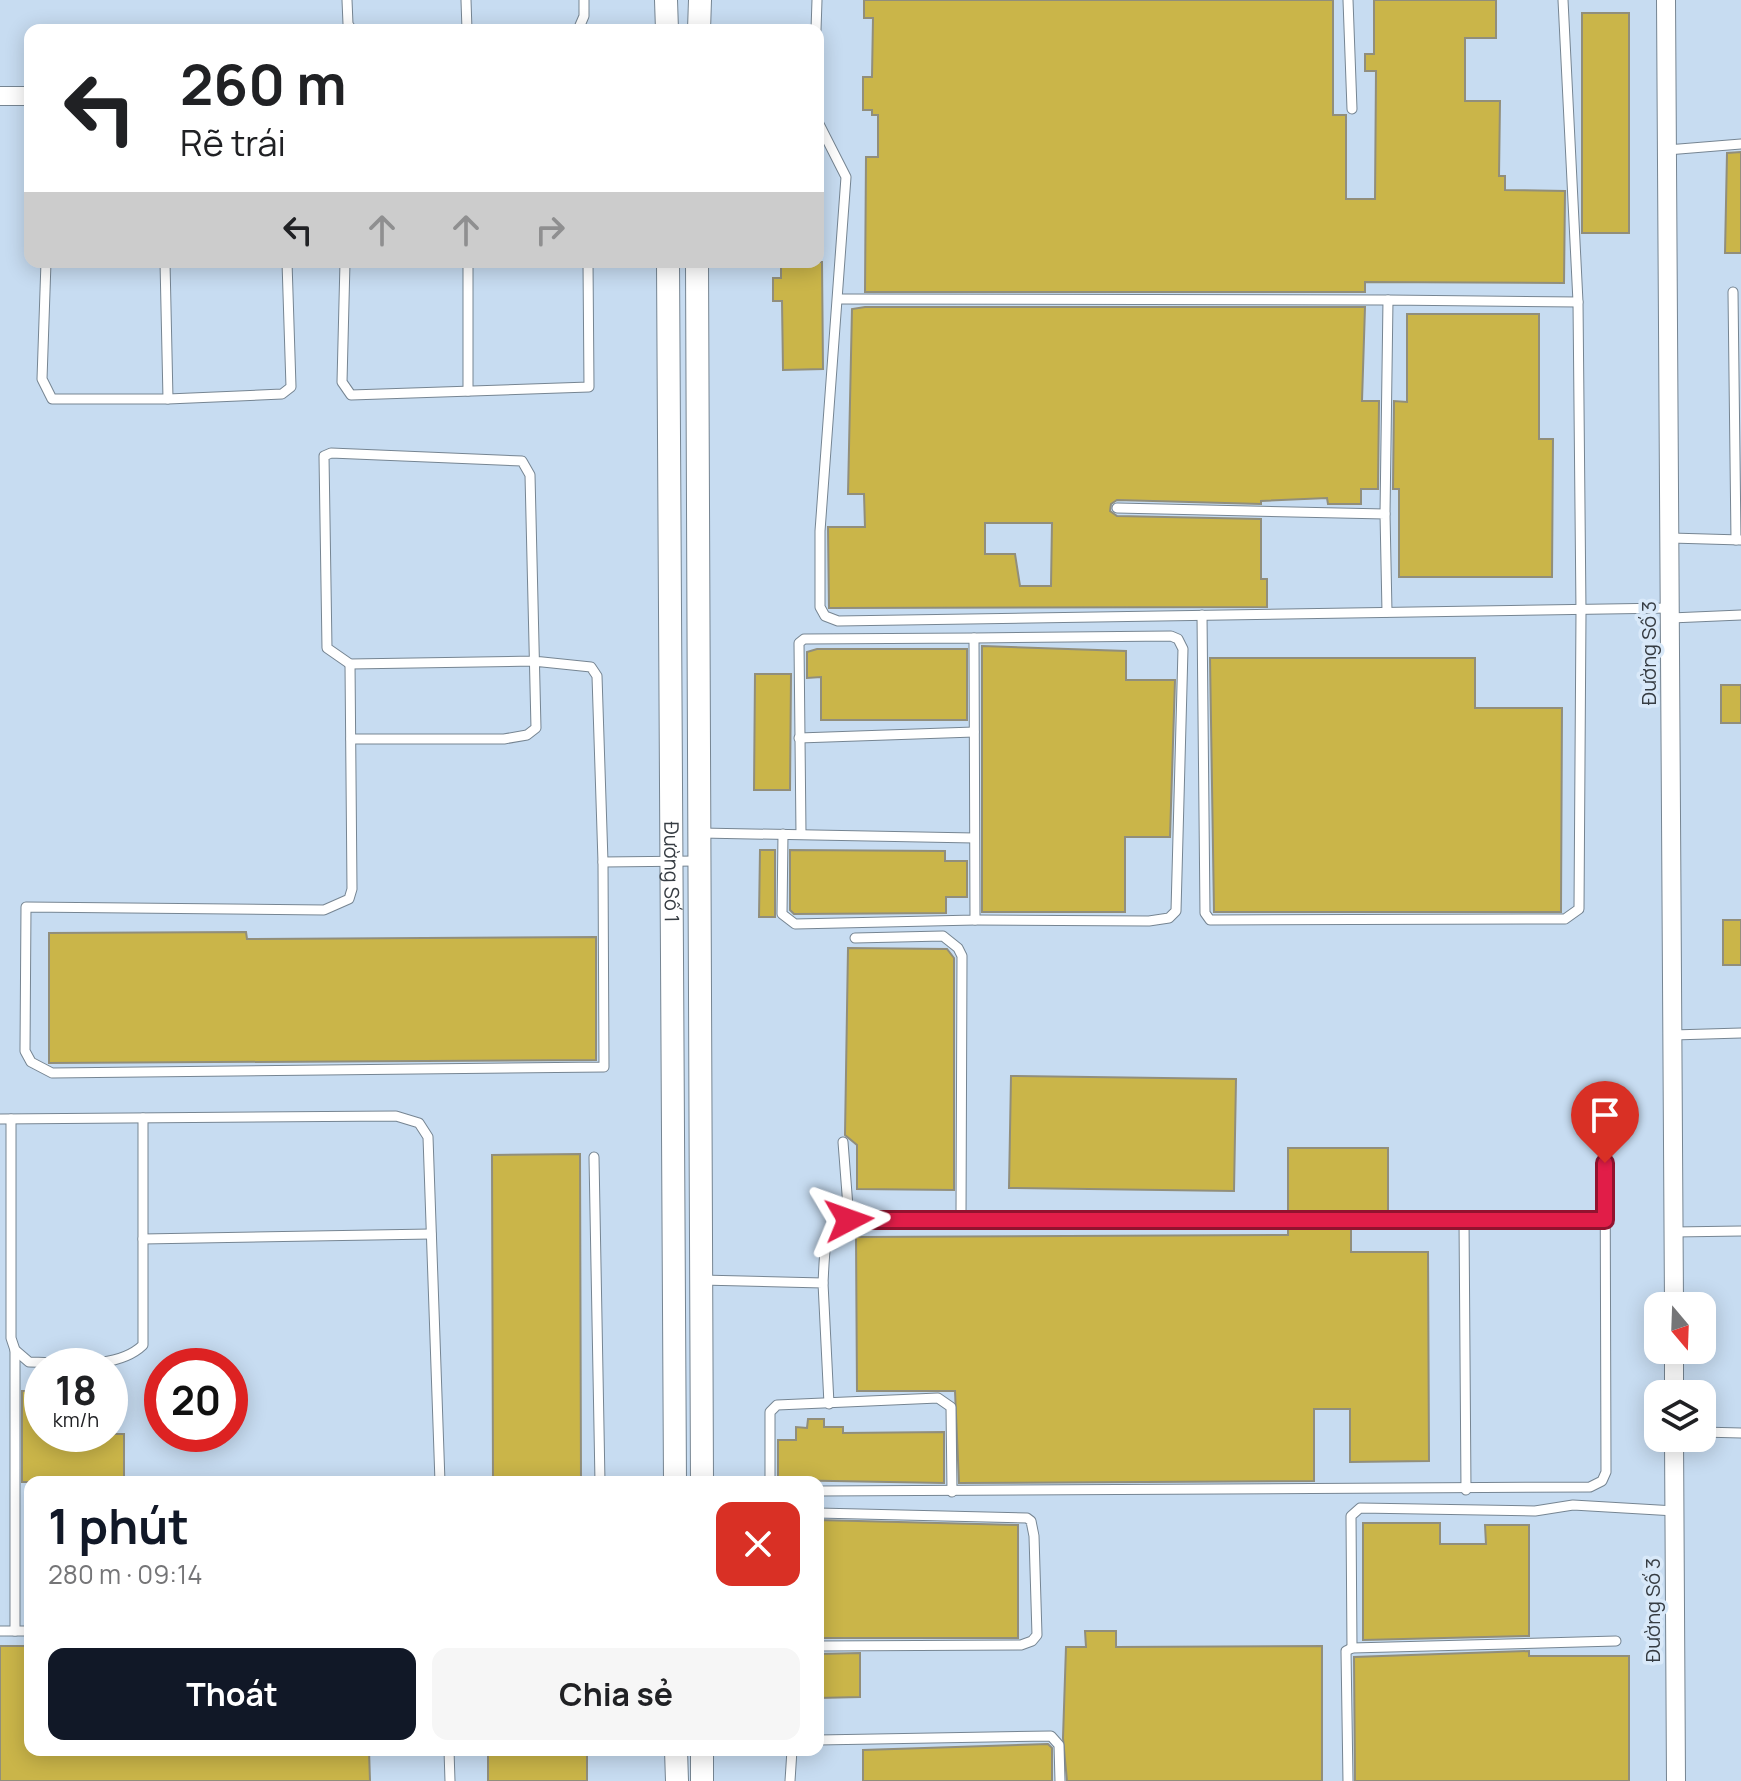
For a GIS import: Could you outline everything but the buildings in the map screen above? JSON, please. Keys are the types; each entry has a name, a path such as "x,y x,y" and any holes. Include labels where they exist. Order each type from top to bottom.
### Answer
{"street":[{"path":"666,0 667,24"},
{"path":"699,24 700,0"},
{"name":"Đường Số 3","path":"1666,0 1674,1292"},
{"path":"0,96 24,96"},
{"name":"Đường Số 1","path":"668,268 675,1476"},
{"name":"Đường Số 1","path":"697,268 702,1476"},
{"name":"Đường Số 3","path":"1674,1452 1676,1781"},
{"path":"676,1756 677,1781"},
{"path":"702,1756 702,1781"}],"lane":[{"path":"347,0 348,24"},
{"path":"466,0 467,24"},
{"path":"581,24 584,0"},
{"path":"816,24 817,0"},
{"path":"1348,0 1352,109"},
{"path":"1202,615 1205,913 1210,920 1565,919 1579,909 1581,612 1578,302 1563,0"},
{"path":"824,134 846,177 820,531 820,607 825,616 838,621 1387,612 1741,615"},
{"path":"1667,150 1741,144"},
{"path":"46,268 42,379 52,399 168,399 282,394 291,387 287,268"},
{"path":"165,268 168,399"},
{"path":"345,268 342,382 351,395 589,387 588,268"},
{"path":"468,268 468,391"},
{"path":"1671,538 1738,540 1733,292"},
{"path":"839,299 1578,302"},
{"path":"1387,612 1388,300"},
{"path":"350,664 352,889 349,899 336,908 26,907 25,1051 31,1062 52,1073 604,1067 607,1064 597,676 591,667 533,661 350,664 327,648 324,456 331,453 522,461 530,475 533,661 536,728 527,735 504,739 351,739"},
{"path":"1117,508 1385,514"},
{"path":"783,834 782,914 795,924 975,920 1149,921 1169,918 1176,911 1183,649 1178,639 1171,636 804,639 797,650 801,834"},
{"path":"974,638 975,920"},
{"path":"799,738 974,732"},
{"path":"697,833 974,838"},
{"path":"603,862 698,861"},
{"path":"855,938 943,936 958,948 962,956 961,1218"},
{"path":"1673,1035 1741,1033"},
{"path":"0,1631 20,1631 15,1350 11,1338 5,1119 396,1116 419,1123 428,1137 440,1476"},
{"path":"15,1350 29,1362 113,1361 132,1355 143,1345 143,1118"},
{"path":"824,1491 1575,1489 1602,1481 1606,1472 1605,1134"},
{"path":"843,1142 849,1220"},
{"path":"594,1157 600,1476"},
{"path":"1464,1219 1466,1490"},
{"path":"829,1404 823,1283 826,1237 833,1227 849,1220 1605,1220"},
{"path":"1674,1232 1741,1231"},
{"path":"143,1239 431,1234"},
{"path":"701,1280 823,1283"},
{"path":"770,1476 771,1408 777,1405 946,1400 951,1407 952,1492"},
{"path":"1716,1432 1741,1433"},
{"path":"1352,1648 1351,1516 1360,1508 1535,1511 1573,1505 1675,1511"},
{"path":"824,1513 1027,1518 1031,1521 1034,1536 1037,1635 1032,1641 1021,1645 824,1646"},
{"path":"1348,1781 1346,1651 1352,1648 1616,1641"},
{"path":"824,1740 1051,1736 1059,1745 1060,1781"},
{"path":"449,1756 450,1781"},
{"path":"790,1781 792,1756"}],"shaded area":[{"path":"0,0 1741,0 1741,1781 0,1781"}],"route":[{"path":"849,1220 880,1217 1605,1220 1605,1163"}]}
